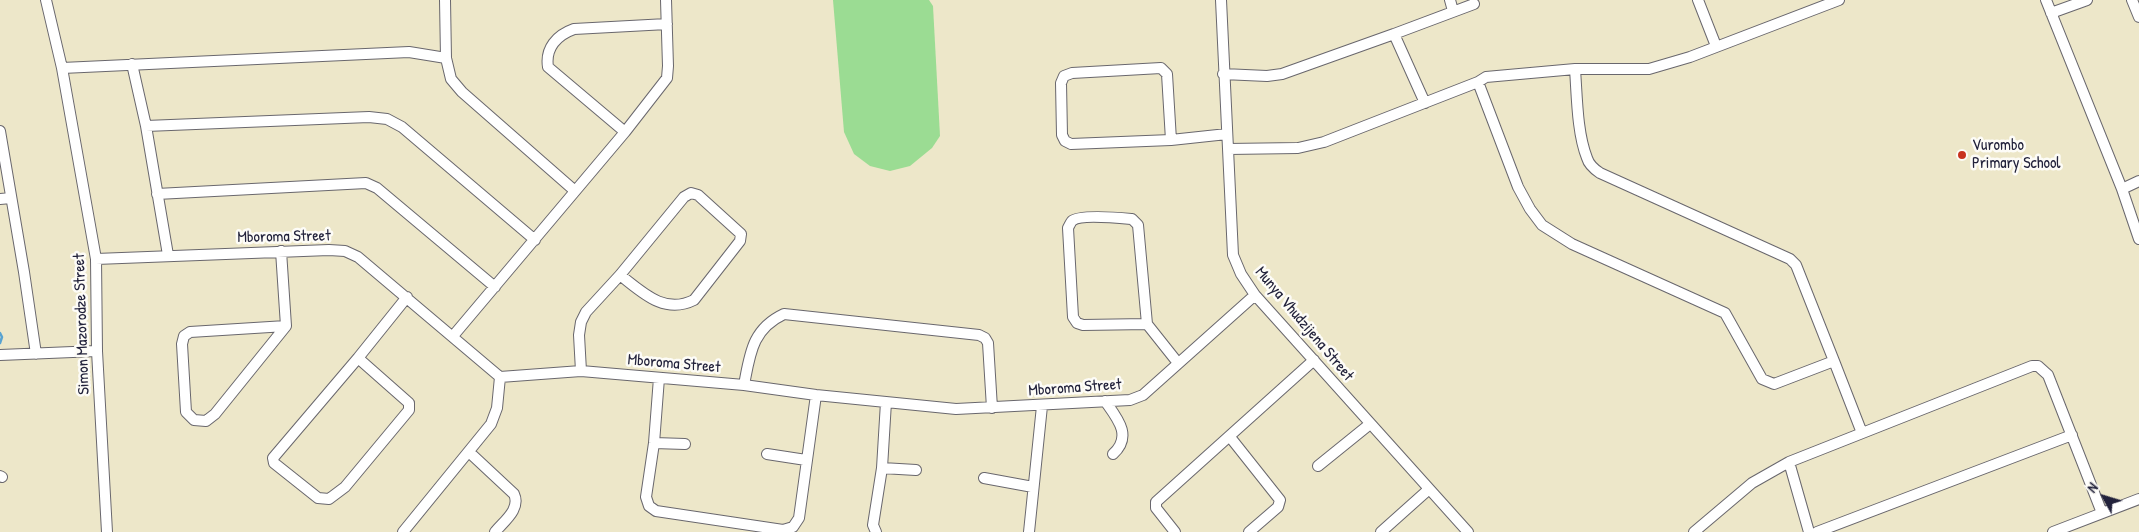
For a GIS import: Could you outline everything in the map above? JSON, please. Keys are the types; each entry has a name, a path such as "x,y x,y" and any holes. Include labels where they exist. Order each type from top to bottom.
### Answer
{"street":[{"name":"Simon Mazorodze Street","path":"46,0 62,68 96,259 97,351 107,532"},
{"path":"445,0 446,58 451,79 462,92 575,191"},
{"path":"453,336 625,132 666,78 666,0"},
{"name":"Munya Vhudzijena Street","path":"1221,0 1233,255 1241,274 1255,295 1428,490 1468,532"},
{"path":"1450,0 1453,11"},
{"path":"1698,0 1716,46"},
{"path":"1228,149 1298,148 1315,144 1349,133 1494,75 1575,69 1645,70 1690,57 1839,0"},
{"path":"2046,0 2122,188 2139,239"},
{"path":"2051,13 2086,0"},
{"path":"2132,0 2139,17"},
{"path":"1223,74 1267,76 1282,74 1474,4"},
{"path":"625,132 548,67 547,57 552,45 562,33 574,29 667,24"},
{"path":"1394,34 1425,103"},
{"path":"62,68 409,52 446,58"},
{"path":"132,64 146,126 168,255"},
{"path":"1171,140 1167,74 1161,68 1072,73 1064,76 1061,83 1062,135 1065,141 1071,144 1171,140 1226,134"},
{"path":"1575,69 1580,130 1587,159 1592,167 1600,173 1790,259 1796,265 1862,434"},
{"path":"1478,82 1518,187 1530,209 1542,225 1572,244 1725,314 1762,379 1770,384 1834,361"},
{"path":"146,126 369,118 387,119 402,127 535,240"},
{"path":"0,131 36,354"},
{"path":"2122,188 2139,181"},
{"path":"157,194 366,184 377,188 495,287"},
{"path":"581,371 581,322 586,312 620,275 684,197 690,193 698,195 741,234 740,240 694,300 684,305 659,303 652,300 620,275"},
{"path":"0,199 12,198"},
{"path":"1147,324 1083,325 1077,323 1072,317 1068,228 1071,221 1079,218 1124,218 1132,219 1138,225 1147,324 1178,363"},
{"path":"281,251 286,326 215,414 206,421 194,420 186,412 182,344 184,336 190,332 286,326"},
{"name":"Mboroma Street","path":"96,259 281,251 345,251 358,257 500,377 581,371 744,384 816,395 956,409 1130,400 1143,395 1255,295"},
{"path":"358,358 409,403 409,410 345,488 328,499 318,498 274,463 273,458 407,297"},
{"path":"744,384 750,349 754,340 776,318 784,314 979,335 985,338 988,343 992,408"},
{"path":"0,355 97,351"},
{"path":"1175,532 1156,508 1156,502 1314,360"},
{"path":"1699,530 1752,483 1789,462 2032,366 2038,366 2048,375 2102,513"},
{"path":"403,532 491,424 495,417 500,377"},
{"path":"659,378 654,443 646,497 649,506 656,510 783,530 793,527 799,518 816,395"},
{"path":"1105,401 1118,420 1123,435 1121,447 1113,454"},
{"path":"876,532 873,525 882,468 886,402"},
{"path":"1029,532 1042,406"},
{"path":"1318,466 1370,424"},
{"path":"1817,532 2072,435"},
{"path":"1230,437 1280,500 1278,506 1249,532"},
{"path":"654,443 685,444"},
{"path":"469,452 514,494 517,501 515,508 495,532"},
{"path":"767,454 806,460"},
{"path":"1789,462 1809,532"},
{"path":"882,468 916,470"},
{"path":"984,478 1033,487"},
{"path":"1381,532 1428,490"},
{"path":"2053,532 2139,499"}],"green space":[{"path":"833,0 929,0 933,6 940,136 932,148 910,166 890,171 870,166 854,154 844,132"}],"waterway":[{"path":"0,333 2,337 0,343"}],"place":[{"name":"Vurombo Primary School","path":"1962,155"}]}
